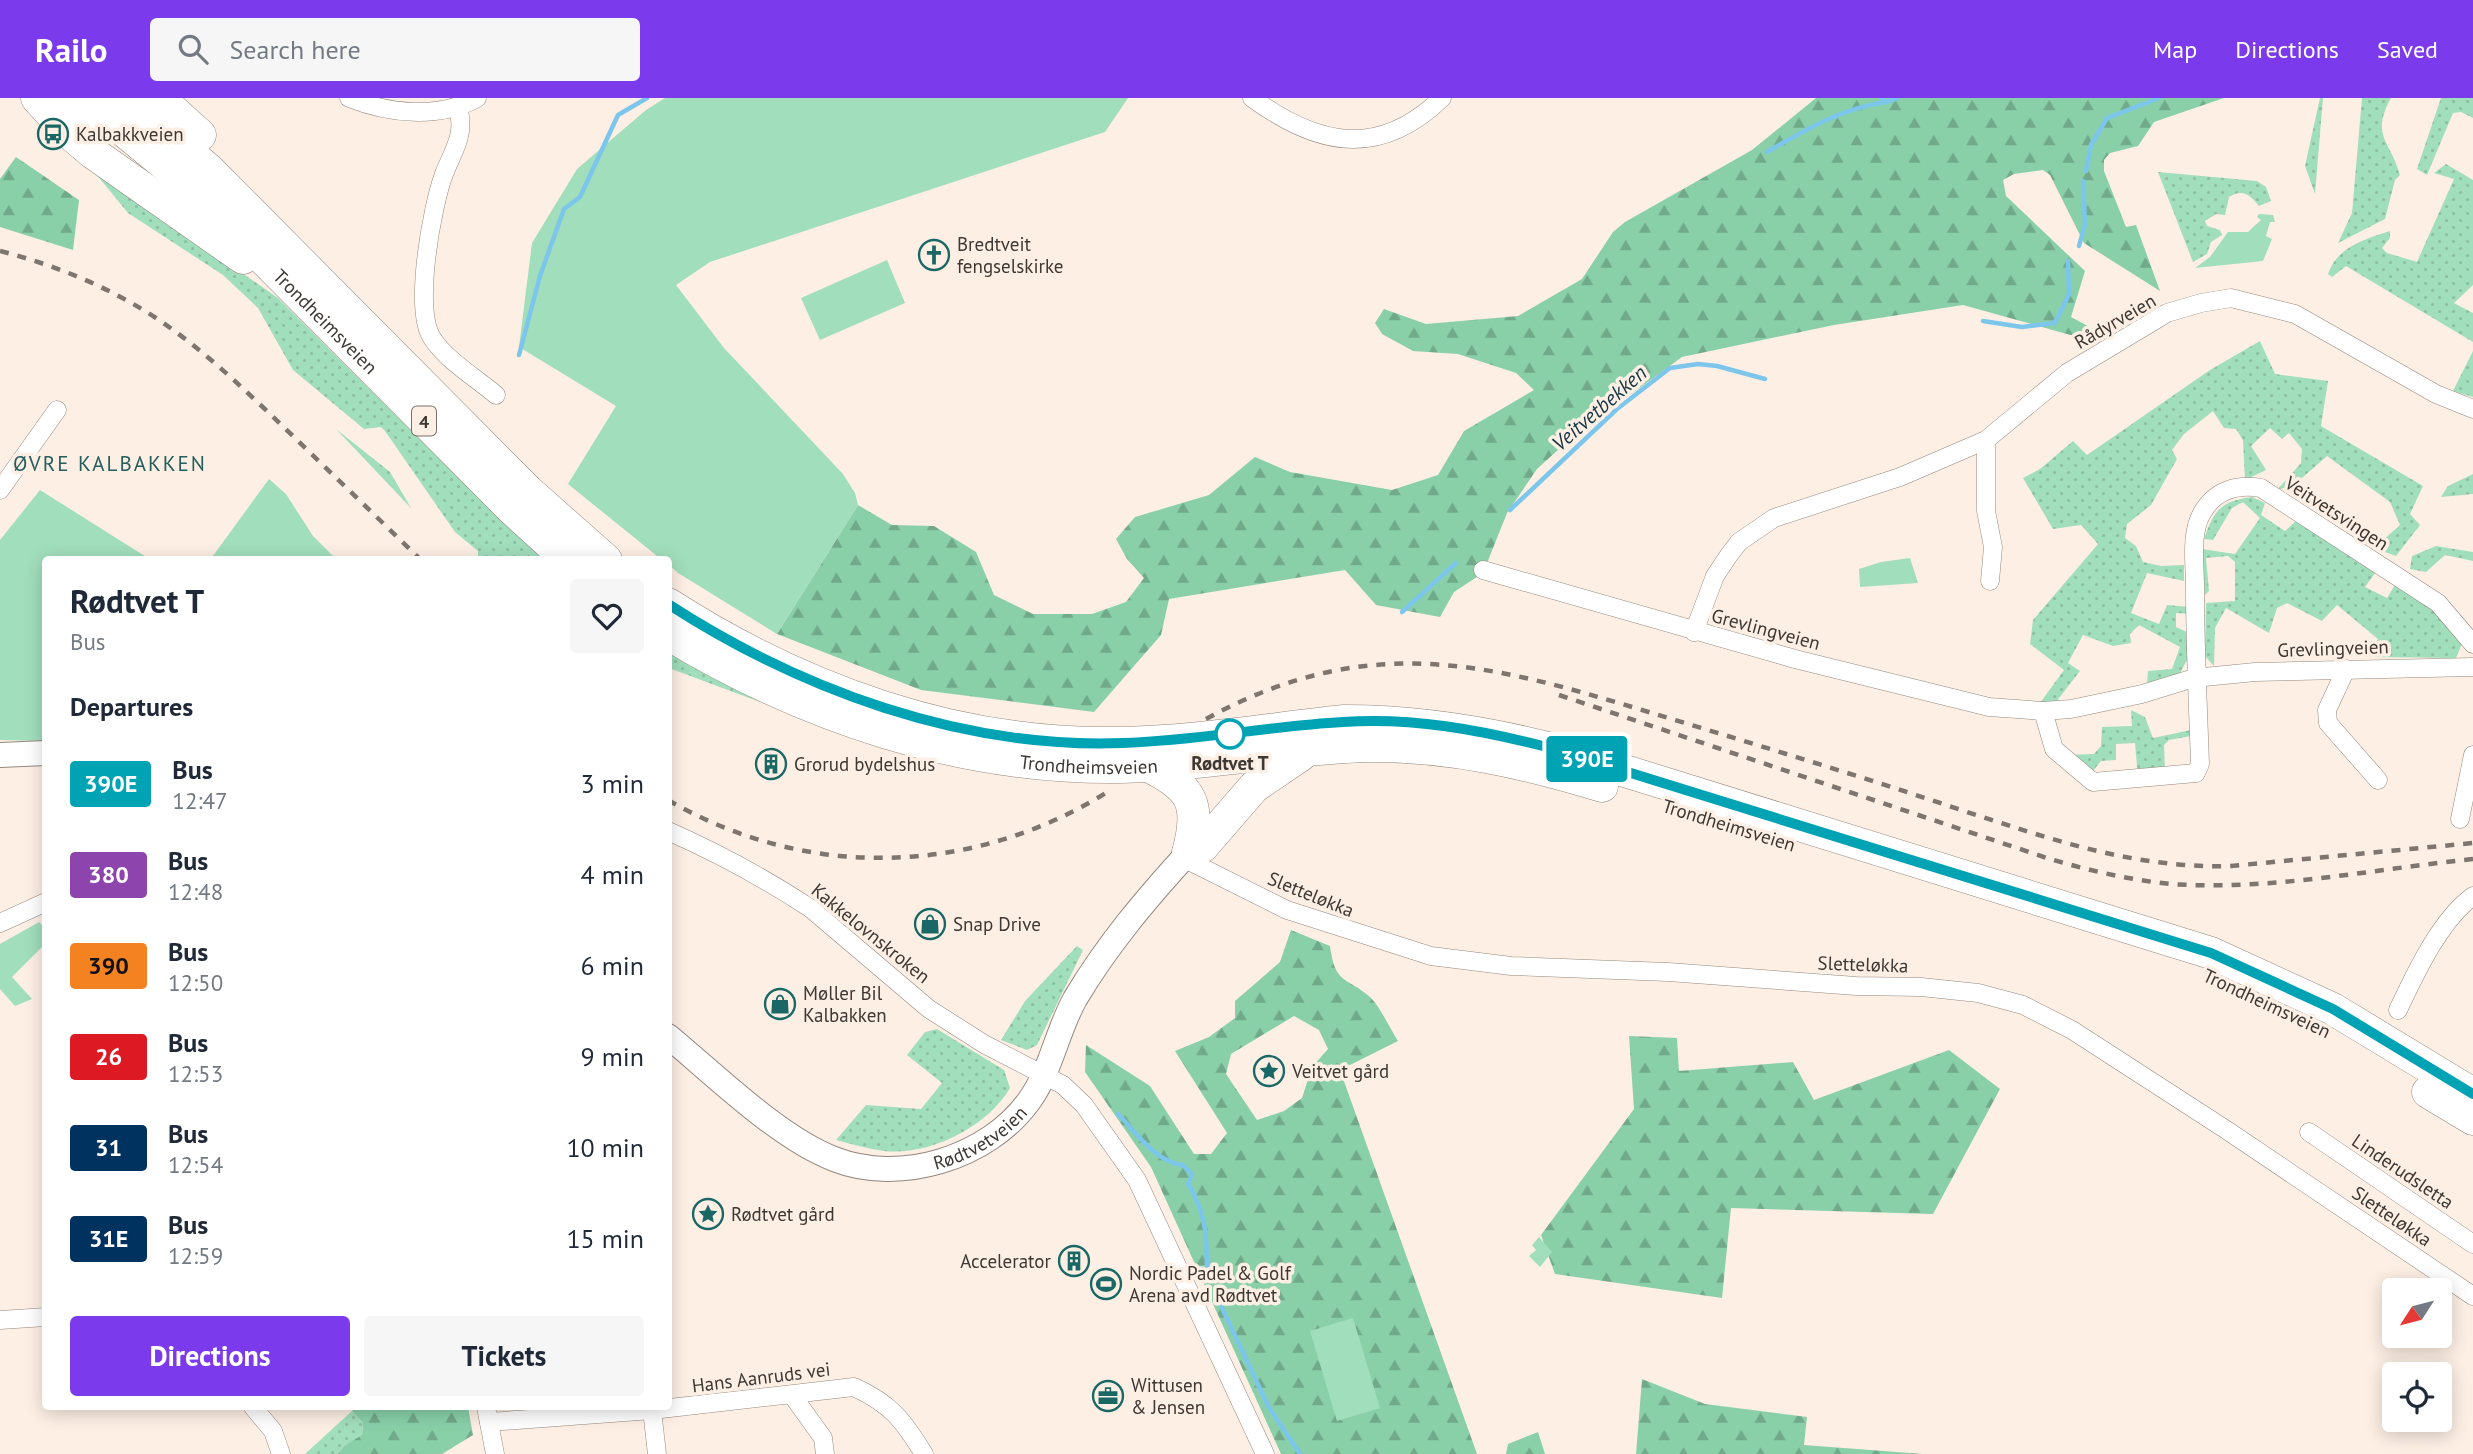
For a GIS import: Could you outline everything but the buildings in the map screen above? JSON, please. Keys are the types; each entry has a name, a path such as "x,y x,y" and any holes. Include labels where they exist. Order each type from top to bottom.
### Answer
{"highway":[{"path":"37,98 66,130 93,153 234,253 294,273"},
{"name":"Trondheimsveien","path":"71,98 118,126 158,157 294,273 601,556"},
{"name":"Trondheimsveien","path":"118,98 156,124 209,170 294,273 512,509 564,556"},
{"path":"159,98 231,169 294,273"},
{"name":"Trondheimsveien","path":"672,606 749,651 832,690 919,717 1006,736 1055,742 1132,743 1376,721 1449,726 1553,749 2211,953 2333,1009 2473,1094"},
{"name":"Trondheimsveien","path":"672,636 736,673 811,707 913,741 1026,762 1147,766 1371,746 1474,754 1524,764 2172,961 2287,1009 2473,1119"},
{"path":"1186,855 1203,846 1254,787 1271,773 1311,750"},
{"path":"1147,766 1176,781 1191,797 1195,824 1186,855"}],"street":[{"path":"349,98 415,112 458,108 477,98"},
{"path":"1252,98 1308,132 1343,141 1377,139 1405,128 1442,98"},
{"path":"458,108 461,134 440,186 428,238 426,323 436,344 496,396"},
{"name":"Rådyrveien","path":"1694,632 1715,576 1729,555 1739,542 1774,519 1900,477 1986,440 2049,386 2168,313 2201,303 2231,298 2295,314 2436,394 2473,410"},
{"path":"0,490 57,410"},
{"path":"1986,440 1986,511 1993,547 1990,581"},
{"name":"Veitvetsvingen","path":"2194,678 2197,524 2214,498 2228,489 2244,485 2261,488 2438,603 2473,644"},
{"name":"Grevlingveien","path":"1483,570 1694,632 1989,707 2043,711 2071,709 2142,694 2194,678 2255,672 2473,667"},
{"path":"2346,669 2327,710 2328,723 2378,780"},
{"path":"2043,711 2054,749 2093,782 2185,776 2196,773 2200,764 2194,678"},
{"path":"0,755 42,753"},
{"path":"2460,819 2473,755"},
{"name":"Kakkelovnskroken","path":"672,833 769,881 810,908 929,1009 984,1044 1063,1085 1084,1105 1137,1180 1265,1454"},
{"name":"Rødtvetveien","path":"672,1039 775,1123 817,1151 852,1165 873,1168 895,1170 933,1163 979,1145 1009,1122 1030,1100 1073,1003 1113,938 1186,855"},
{"name":"Sletteløkka","path":"1186,855 1287,910 1430,956 1511,966 1668,972 1856,986 1922,987 1978,993 2022,1005 2072,1030 2215,1122 2473,1296"},
{"path":"2398,1010 2419,966 2456,912 2473,896"},
{"path":"0,923 42,904"},
{"name":"Linderudsletta","path":"2309,1132 2473,1244"},
{"path":"0,1320 42,1317"},
{"name":"Hans Aanruds vei","path":"672,1408 854,1387 880,1399 905,1422 924,1454"},
{"path":"792,1395 823,1438 825,1454"},
{"path":"256,1410 273,1431 281,1454"},
{"path":"652,1410 657,1454"},
{"name":"Hans Aanruds vei","path":"488,1415 652,1410"},
{"path":"488,1415 495,1454"}],"green space":[{"path":"665,98 1128,98 1105,132 710,262 676,285 724,348 843,474 855,493 858,505 777,634 678,573 672,568 672,556 657,556 568,484 616,406 519,347 532,243 577,169 646,110"},
{"path":"1816,98 2224,98 2154,122 2138,146 2110,153 2104,160 2104,171 2126,227 2136,225 2160,291 2084,243 2050,175 2043,170 2014,174 2003,180 2006,196 2085,271 2071,317 2099,332 2099,343 1963,305 1834,325 1682,357 1570,439 1537,469 1507,513 1483,573 1454,592 1440,617 1376,605 1345,570 1169,599 1161,635 1094,712 921,690 777,634 858,505 892,525 934,526 976,552 994,595 1033,614 1092,614 1126,602 1144,578 1127,559 1116,539 1135,517 1209,495 1255,457 1290,472 1392,490 1438,475 1464,431 1534,390 1516,373 1458,354 1413,351 1382,334 1375,323 1384,309 1426,324 1518,316 1582,279 1613,232 1625,222 1752,150"},
{"path":"2320,98 2323,98 2315,194 2305,166"},
{"path":"2362,98 2391,98 2382,121 2382,130 2400,175 2395,180 2385,219 2338,243 2352,213"},
{"path":"2441,98 2473,98 2473,118 2461,112 2453,113 2427,175 2417,169"},
{"path":"16,157 79,200 73,250 0,227 0,179"},
{"path":"2446,164 2473,180 2473,285 2454,303 2473,313 2473,342 2346,266 2332,277 2328,274 2338,257 2353,245 2390,231 2390,238 2382,248 2387,253 2417,262 2454,179 2434,173"},
{"path":"91,168 278,298 541,556 478,556 478,551 455,532 381,427 364,429 293,370 258,308 223,275 128,213"},
{"path":"2158,172 2257,181 2266,187 2271,201 2259,206 2246,194 2238,193 2229,197 2225,215 2216,214 2205,221 2207,226 2220,230 2222,235 2211,242 2207,254 2193,262"},
{"path":"2259,214 2273,215 2275,222 2270,222 2266,236 2272,239 2263,261 2195,268 2210,257 2228,232 2248,232 2261,220 2257,217"},
{"path":"887,260 905,303 820,340 801,298"},
{"path":"2260,341 2275,374 2328,381 2321,426 2423,486 2410,514 2420,525 2396,556 2374,548 2400,525 2390,502 2327,456 2294,485 2277,490 2301,463 2302,449 2289,433 2282,439 2270,428 2251,446 2266,470 2245,480 2243,440 2236,429 2224,428 2213,411 2184,434 2172,450 2177,459 2151,505 2127,524 2125,538 2136,546 2143,562 2161,566 2184,565 2184,581 2147,573 2131,613 2159,624 2167,605 2189,607 2189,614 2176,613 2176,627 2189,633 2187,660 2180,673 2147,684 2148,671 2172,669 2180,647 2139,625 2130,634 2131,643 2113,646 2083,635 2068,663 2080,671 2056,702 2040,703 2064,670 2030,644 2033,620 2098,544 2081,525 2053,529 2023,478 2040,469 2073,441 2087,455 2210,370"},
{"path":"2473,351 2473,397 2453,391"},
{"path":"336,429 390,472 411,508"},
{"path":"2473,474 2473,494 2441,497 2448,486"},
{"path":"269,479 286,494 313,536 333,556 213,556"},
{"path":"40,490 145,556 42,556 42,741 0,740 0,540"},
{"path":"2252,497 2265,503 2261,515 2285,531 2298,519 2378,569 2365,587 2387,598 2398,580 2464,639 2456,658 2370,657 2378,639 2337,605 2322,621 2287,603 2277,608 2269,633 2226,608 2215,628 2214,666 2205,656 2206,603 2235,601 2235,562 2228,556 2206,558 2209,591 2205,595 2202,549 2235,554 2260,518 2243,502 2232,508 2213,540 2204,539 2211,521 2220,509 2233,501"},
{"path":"2436,546 2473,552 2473,561 2445,555 2426,572 2410,569 2412,556"},
{"path":"1910,558 1918,583 1860,587 1859,569 1881,562"},
{"path":"672,655 768,705 672,669"},
{"path":"2131,710 2145,717 2153,738 2191,730 2191,736 2169,740 2164,745 2165,770 2138,778 2135,743 2116,744 2116,760 2101,761 2089,776 2066,755 2094,754 2101,746 2102,727 2132,726"},
{"path":"39,922 42,925 42,947 12,977 32,999 15,1006 0,989 0,944"},
{"path":"1291,930 1330,946 1339,974 1374,1001 1398,1041 1340,1070 1477,1454 1281,1454 1151,1167 1085,1072 1086,1045 1150,1086 1194,1154 1211,1154 1227,1133 1175,1051 1209,1037 1235,1018 1235,1001 1280,962","holes":["1294,1016 1319,1030 1328,1049 1312,1067 1302,1098 1284,1111 1257,1120 1226,1074 1231,1054"]},
{"path":"1077,946 1083,950 1037,1045 1027,1050 1001,1040 1025,1001"},
{"path":"937,1029 1004,1070 1010,1088 1000,1102 987,1115 956,1136 920,1149 884,1151 836,1140 866,1105 921,1109 942,1083 907,1055 925,1032"},
{"path":"1629,1036 1677,1038 1679,1071 1793,1062 1814,1100 1949,1050 2000,1089 1933,1214 1731,1208 1722,1298 1555,1274 1541,1235 1634,1109"},
{"path":"1539,1237 1552,1252 1540,1267 1529,1256 1536,1250 1532,1245"},
{"path":"1353,1318 1380,1408 1337,1421 1310,1331"},
{"path":"1642,1379 1705,1404 1807,1417 1804,1445 1923,1454 1636,1454"},
{"path":"469,1410 473,1435 442,1454 338,1454 344,1446 362,1435 363,1423 352,1411"},
{"path":"352,1411 363,1423 362,1436 344,1446 338,1454 305,1454"},
{"path":"1538,1432 1545,1454 1506,1454 1508,1444"}],"waterway":[{"path":"519,355 540,276 564,209 580,197 618,115 647,98"},
{"path":"1881,98 1886,102 1898,98"},
{"name":"Veitvetbekken","path":"2086,171 2091,145 2107,118 2159,98"},
{"path":"1767,152 1839,115 1886,102"},
{"name":"Veitvetbekken","path":"2079,246 2085,224 2083,181"},
{"name":"Veitvetbekken","path":"1983,321 2022,327 2055,323 2069,294 2068,261"},
{"name":"Veitvetbekken","path":"1510,510 1617,409 1670,368 1698,364 1717,366 1765,379"},
{"name":"Veitvetbekken","path":"1402,612 1456,563"},
{"name":"Veitvetbekken","path":"1118,1114 1155,1153 1173,1163 1183,1165 1192,1175 1188,1184 1202,1217 1206,1238 1207,1274 1210,1281"},
{"name":"Veitvetbekken","path":"1215,1293 1268,1406 1300,1454"}],"railway":[{"path":"0,251 61,270 100,287 175,331 244,390 417,556"},
{"path":"1206,719 1270,689 1330,672 1388,664 1445,665 1502,673 1561,687 2060,841 2161,863 2231,866 2473,843"},
{"path":"1559,695 2047,858 2124,877 2171,884 2246,884 2322,878 2473,859"},
{"path":"672,802 721,826 777,845 833,855 890,858 947,853 1003,840 1057,819 1109,791"}],"bus line":[{"name":"390E","path":"672,606 749,651 856,699 919,717 1011,737 1055,742 1146,742 1376,721 1449,726 1547,747 2211,953 2333,1009 2473,1094"}],"place":[{"name":"Kalbakkveien","path":"53,134"},
{"name":"Bredtveit fengselskirke","path":"934,255"},
{"name":"Rødtvet T","path":"1230,734"},
{"name":"Grorud bydelshus","path":"771,764"},
{"name":"Snap Drive","path":"930,924"},
{"name":"Møller Bil Kalbakken","path":"780,1004"},
{"name":"Veitvet gård","path":"1269,1071"},
{"name":"Rødtvet gård","path":"708,1214"},
{"name":"Accelerator","path":"1074,1261"},
{"name":"Nordic Padel & Golf Arena avd Rødtvet","path":"1106,1284"},
{"name":"Wittusen & Jensen","path":"1108,1396"}],"district":[{"name":"ØVRE KALBAKKEN","path":"110,463"}]}
